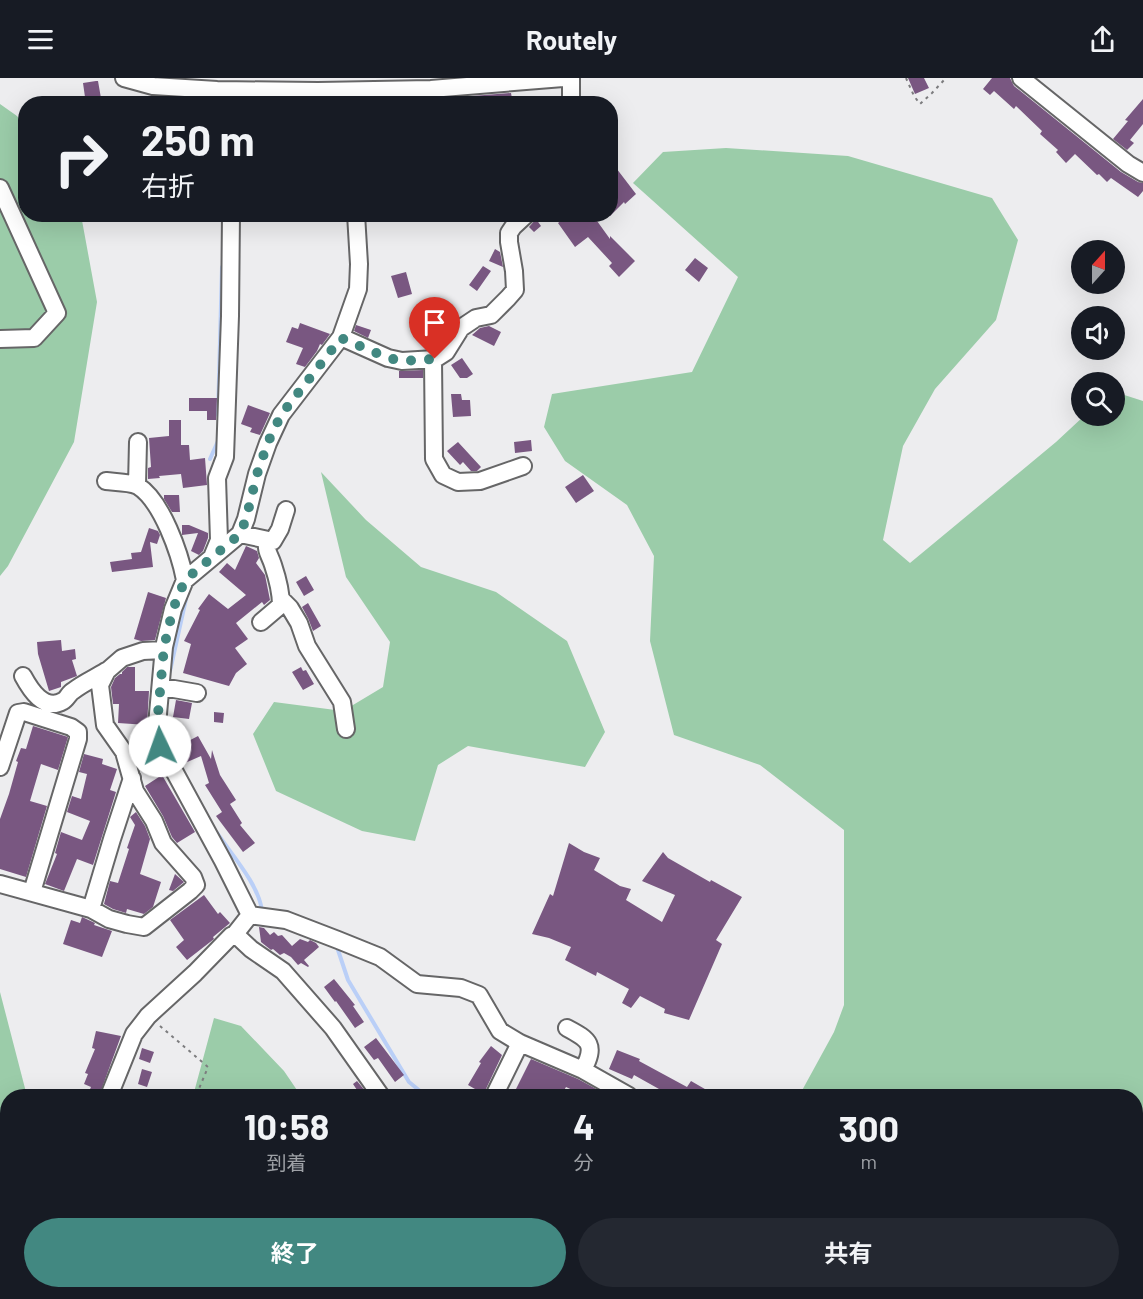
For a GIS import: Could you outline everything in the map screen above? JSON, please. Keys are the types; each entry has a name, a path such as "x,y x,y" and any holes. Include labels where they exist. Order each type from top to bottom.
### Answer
{"street":[{"path":"124,78 153,86 212,96"},
{"path":"235,96 318,91 431,89 563,78"},
{"path":"571,78 572,96"},
{"path":"1021,78 1128,164 1143,173"},
{"path":"0,188 57,313 34,338 0,339"},
{"path":"212,558 219,540 217,478 225,457 231,222"},
{"path":"250,915 160,746 157,725 166,688 164,650 173,609 185,580 240,534 268,442 281,415 341,338 358,289 356,222"},
{"path":"341,338 388,358 402,361 433,359 446,352 461,328 476,318 491,315 514,290 509,233 518,222"},
{"path":"433,359 434,459 442,475 458,482 480,481 523,466"},
{"path":"137,485 138,442"},
{"path":"106,481 137,485 153,501 166,524 181,562 185,580"},
{"path":"240,534 273,541 280,529 286,510"},
{"path":"261,622 281,605 272,563 266,551 267,540"},
{"path":"281,599 299,623 307,646 342,702 346,729"},
{"path":"23,676 30,690 39,699 50,704 63,701 71,692 107,671 122,658 143,651 164,650"},
{"path":"0,884 92,909 109,919 144,927 196,885 193,877 163,843 154,821 135,791 124,752 105,725 100,685 107,671"},
{"path":"166,688 197,693"},
{"path":"0,767 18,713 24,712 71,727 78,732 78,739 32,892"},
{"path":"92,909 132,778"},
{"path":"112,1089 134,1034 148,1016 235,934 250,915"},
{"path":"250,915 286,920 380,957 417,984 461,988 479,995 500,1031 520,1043 582,1070 616,1089"},
{"path":"235,934 251,949 283,971 333,1028 376,1089"},
{"path":"567,1028 582,1036 590,1047 582,1070"},
{"path":"497,1089 520,1043"}],"path":[{"path":"906,78 920,104 946,78"},
{"path":"148,1016 208,1067 199,1089"}],"green space":[{"path":"0,104 18,117 18,222 82,222 97,302 74,442 8,566 0,576"},
{"path":"726,148 848,156 992,198 1018,240 996,320 935,389 903,446 883,540 910,563 1073,426 1125,426 1125,395 1143,401 1143,1089 803,1089 834,1032 844,1005 844,830 760,765 674,735 650,641 654,556 627,505 565,461 544,427 552,394 692,372 738,277 633,183 663,152"},
{"path":"321,472 366,520 421,567 496,592 567,641 605,732 585,767 468,746 438,765 415,841 362,831 276,791 253,734 274,702 343,711 383,687 390,642 346,577"},
{"path":"0,992 25,1089 0,1089"},
{"path":"214,1018 241,1026 284,1071 296,1089 195,1089"}],"building":[{"path":"908,78 924,78 929,88 915,94"},
{"path":"992,78 1010,78 1014,86 1121,172 1143,183 1143,191 1138,197 1111,178 1107,182 1075,154 1066,163 1056,152 1058,150 1040,134 1042,131 1016,106 1014,109 994,91 990,95 983,89"},
{"path":"98,81 101,96 85,96 83,83"},
{"path":"511,93 512,96 472,96"},
{"path":"1143,99 1143,124 1130,140 1134,143 1127,150 1113,139"},
{"path":"618,170 636,194 625,204 624,202 618,208"},
{"path":"533,222 538,222 541,226 534,232 529,227"},
{"path":"598,222 610,239 610,236 635,261 619,277 609,266 612,263 588,237 575,247 558,223"},
{"path":"495,249 500,252 503,267 489,261"},
{"path":"695,258 708,268 699,282 685,270"},
{"path":"483,266 491,271 477,291 469,285"},
{"path":"406,272 412,294 398,298 391,276"},
{"path":"300,323 330,334 322,345 320,344 305,367 296,364 303,348 286,342 292,327 298,329"},
{"path":"356,325 371,330 368,338 354,331"},
{"path":"489,326 501,332 494,346 472,335 480,328"},
{"path":"462,358 473,374 467,378 460,378 451,365"},
{"path":"423,370 423,378 399,378 399,371"},
{"path":"451,394 461,394 462,400 470,400 471,416 453,417"},
{"path":"189,398 217,398 216,420 207,420 207,411 189,411"},
{"path":"248,405 270,413 260,435 250,432 252,428 241,424"},
{"path":"169,420 181,420 181,445 189,445 190,460 205,458 207,485 183,488 181,474 148,479 148,468 151,467 149,438 169,436"},
{"path":"531,440 532,451 515,453 514,442"},
{"path":"458,442 481,467 477,471 471,471 463,462 460,465 447,451"},
{"path":"583,475 594,491 576,503 565,487"},
{"path":"164,495 179,495 180,512 172,512"},
{"path":"182,525 189,525 208,533 203,551 199,555 191,551 198,533 182,535"},
{"path":"149,528 158,531 160,535 157,544 150,542 153,567 112,572 110,562 132,559 131,553 141,552"},
{"path":"246,546 257,551 259,558 256,563 265,575 270,600 264,605 262,602 236,623 248,639 235,648 247,664 236,673 229,686 183,673 191,644 184,641 200,610 198,609 209,594 228,609 246,595 219,572 227,563 235,570"},
{"path":"306,576 314,590 304,596 296,582"},
{"path":"148,592 166,598 155,640 141,641 134,639"},
{"path":"308,603 321,626 313,631 302,607"},
{"path":"61,640 62,651 75,649 76,659 72,660 77,676 61,682 61,687 49,691 38,654 37,642"},
{"path":"127,667 135,667 135,691 149,691 147,725 118,723 119,704 113,704 111,687 115,678"},
{"path":"301,667 303,671 306,670 314,684 303,690 292,672"},
{"path":"176,700 192,703 189,719 173,717"},
{"path":"214,712 224,713 223,723 214,722"},
{"path":"33,726 68,737 58,770 41,764 30,801 47,806 26,877 0,869 0,819 18,762 16,761 21,748 26,749"},
{"path":"198,736 211,759 212,750 220,775 236,800 230,804 242,823 240,825 255,843 243,852 216,816 222,812 205,785 209,783 201,756 185,763 177,747"},
{"path":"84,754 103,759 102,764 117,769 110,790 116,792 93,865 77,859 64,891 45,884 57,854 55,853 61,832 82,840 90,821 67,812 72,796 81,799 87,774 79,772"},
{"path":"162,775 195,832 177,843 145,786"},
{"path":"136,812 150,839 140,874 161,882 153,907 144,914 127,909 126,913 104,904 110,881 118,883 135,825 130,817"},
{"path":"569,843 600,858 594,870 620,886 631,889 626,900 662,922 675,895 642,881 663,852 668,858 710,882 711,880 742,897 716,940 722,944 689,1020 664,1013 665,1009 640,996 631,1008 622,1003 629,989 597,972 596,976 565,960 571,947 532,934 550,894 553,896"},
{"path":"175,874 184,882 173,891 169,890"},
{"path":"204,895 218,914 220,912 230,923 187,960 176,947 184,940 170,920"},
{"path":"82,917 95,923 94,925 112,931 102,957 63,944 71,920 80,923"},
{"path":"259,927 264,928 270,935 274,932 278,936 282,935 292,946 300,939 316,943 319,947 304,960 309,966 301,963 298,965 284,953 280,955 273,949 271,950 261,942"},
{"path":"334,979 355,1005 353,1006 364,1022 355,1028 324,987"},
{"path":"96,1031 121,1036 102,1089 90,1089 91,1087 84,1084 88,1074 85,1073 95,1049 92,1048"},
{"path":"376,1038 404,1075 395,1082 378,1058 374,1060 364,1047"},
{"path":"491,1046 502,1055 486,1089 475,1089 468,1085 481,1063 479,1062"},
{"path":"142,1048 154,1052 150,1063 139,1059"},
{"path":"617,1050 640,1059 639,1061 687,1087 691,1081 705,1089 659,1089 634,1075 632,1079 609,1069"},
{"path":"531,1059 596,1089 566,1087 565,1089 516,1089"},
{"path":"142,1069 152,1072 147,1087 138,1084"},
{"path":"357,1081 364,1089 356,1089 353,1084"}],"waterway":[{"path":"218,415 222,267"},
{"path":"210,459 218,441"},
{"path":"170,671 186,599"},
{"path":"165,730 166,714"},
{"path":"217,833 256,891 262,911"},
{"path":"336,944 348,980 409,1082 418,1089"}],"route":[{"path":"160,746 157,725 164,647 173,609 185,580 240,534 268,442 281,415 341,338 388,358 402,361 435,359"}]}
